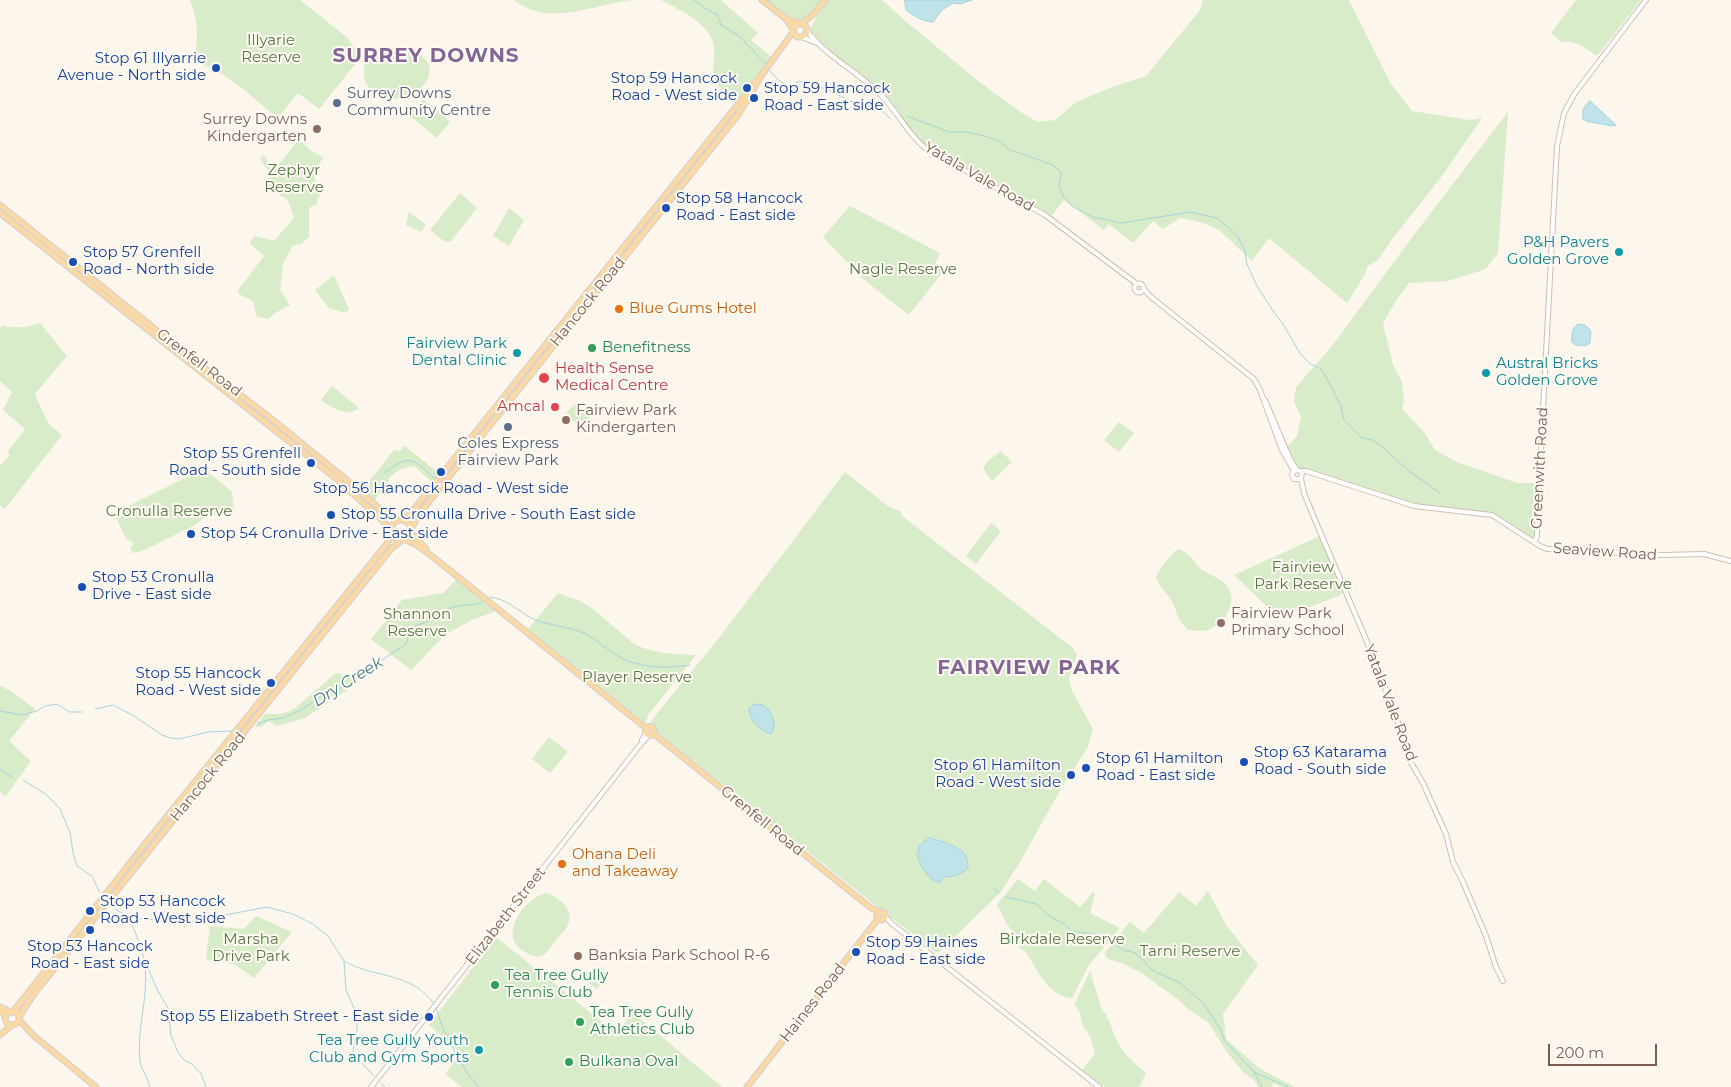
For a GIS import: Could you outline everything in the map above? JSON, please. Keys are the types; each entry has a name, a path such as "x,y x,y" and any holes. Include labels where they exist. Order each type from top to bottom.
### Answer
{"main road":[{"path":"762,0 786,19 793,31 800,37"},
{"path":"786,19 800,23 807,30 814,14 825,0"},
{"path":"800,23 814,14"},
{"name":"Hancock Road","path":"411,530 416,518 738,115 766,69 796,25 800,23"},
{"name":"Hancock Road","path":"778,53 807,30"},
{"name":"Hancock Road","path":"399,520 408,516 415,508 766,69"},
{"name":"Grenfell Road","path":"0,205 190,357 249,400 380,509 399,520"},
{"name":"Grenfell Road","path":"0,213 245,405 380,518 391,532"},
{"path":"52,255 56,250"},
{"path":"92,287 96,282"},
{"path":"514,395 513,385 520,384 526,379"},
{"path":"245,405 249,400"},
{"path":"468,442 481,436 482,424"},
{"path":"350,492 354,487"},
{"path":"399,520 408,522 411,530 408,536 403,539 396,538 391,532 393,524 399,520"},
{"name":"Grenfell Road","path":"411,530 433,557"},
{"name":"Hancock Road","path":"0,1035 6,1019 386,545 391,532"},
{"name":"Hancock Road","path":"0,1035 16,1022 33,995 193,795 391,549 403,539"},
{"name":"Grenfell Road","path":"403,539 415,544 433,557 881,917"},
{"path":"188,791 193,795"},
{"name":"Haines Road","path":"747,1087 881,917"},
{"path":"0,1007 12,1012 16,1022"},
{"path":"0,1010 6,1019 16,1022 96,1087"}],"street":[{"name":"Greenwith Road","path":"1534,542 1537,529 1557,146 1561,123 1569,104 1584,80 1646,0"},
{"name":"Yatala Vale Road","path":"807,30 818,44 880,93 915,139 925,148 1045,215 1128,278 1135,286"},
{"name":"Yatala Vale Road","path":"800,37 818,44"},
{"path":"1142,290 1136,292 1135,286 1142,285 1142,290 1249,374 1257,384 1268,405 1290,459 1297,471 1292,475 1294,479 1313,474"},
{"name":"Seaview Road","path":"1297,471 1306,471 1414,506 1492,515 1547,549 1578,548 1664,556 1704,554 1731,560"},
{"name":"Yatala Vale Road","path":"1297,471 1302,478 1304,493 1395,713 1410,761 1423,783 1446,834 1453,862 1503,981"},
{"name":"Elizabeth Street","path":"372,1087 649,732"},
{"name":"Grenfell Road","path":"881,917 1100,1087"}],"green space":[{"name":"Illyarie Reserve","path":"190,0 300,0 348,38 360,58 319,109 298,93 278,118 228,78 217,71 194,62 197,31"},
{"path":"514,0 632,0 572,12 557,13 527,8"},
{"path":"661,0 721,0 758,33 751,40 772,58 737,103 723,90 715,79 713,74 714,46 704,28 684,12"},
{"path":"762,0 825,0 802,23 792,21"},
{"path":"828,0 882,0 978,81 1019,111 1038,122 1055,120 1075,103 1112,87 1146,76 1200,10 1203,0 1349,0 1391,84 1412,111 1469,120 1482,118 1442,176 1378,260 1368,266 1347,303 1269,238 1252,261 1218,229 1197,221 1180,218 1163,229 1153,221 1133,243 1109,224 1104,230 1064,200 1050,218 920,144 887,101 814,42 808,31"},
{"path":"1576,0 1641,0 1597,56 1576,43 1561,42 1551,33"},
{"path":"400,47 420,55 429,65 429,76 422,86 411,95 397,98 382,97 368,87 365,82 367,60 375,52"},
{"path":"423,99 450,122 437,138 409,115"},
{"path":"1508,112 1498,253 1486,269 1448,281 1409,283 1383,323 1393,365 1402,382 1404,399 1402,409 1424,432 1435,450 1457,462 1517,483 1540,483 1536,538 1531,541 1492,515 1396,501 1309,475 1295,464 1286,448 1297,436 1301,417 1294,402 1296,387 1332,346"},
{"name":"Zephyr Reserve","path":"299,139 310,150 324,158 313,171 320,196 317,199 317,204 309,208 309,237 301,244 293,245 283,264 280,290 290,305 268,319 257,317 253,301 239,294 238,290 264,256 249,243 255,236 274,241 294,218 288,200 263,185 271,175 260,159 264,155 274,171"},
{"path":"460,193 477,208 451,241 445,242 430,230"},
{"name":"Nagle Reserve","path":"850,206 940,253 935,263 945,269 909,315 863,279 823,237"},
{"path":"509,208 524,220 509,246 493,236"},
{"path":"409,212 426,225 421,232 406,225"},
{"path":"334,275 349,310 345,313 329,308 315,290"},
{"path":"40,323 67,356 35,394 48,423 62,435 5,509 0,505 0,466 10,454 7,452 25,429 3,410 12,392 0,381 0,329 2,326 21,327"},
{"path":"332,386 359,408 355,411 345,412 329,406 321,400"},
{"path":"575,404 591,416 579,427 566,413"},
{"path":"1119,422 1134,433 1119,452 1104,440"},
{"path":"405,446 441,475 434,484 414,466 403,469 396,472 388,480 373,502 361,491 394,450 400,451"},
{"path":"1001,451 1012,462 992,481 983,468 988,461"},
{"name":"Cronulla Reserve","path":"201,466 232,492 234,510 207,515 197,524 142,551 132,553 130,547 133,545 132,542 126,539 115,515 116,512 191,475"},
{"path":"845,472 889,507 900,511 902,516 1073,648 1077,655 1069,678 1072,691 1093,729 1088,747 1062,787 1020,862 1000,893 939,952 936,952 891,918 885,911 880,909 657,732 650,724 719,638"},
{"path":"991,523 1001,531 976,564 966,556"},
{"name":"Fairview Park Reserve","path":"1320,536 1343,591 1341,595 1278,617 1234,575"},
{"path":"1178,549 1188,555 1201,569 1222,581 1230,592 1231,604 1229,610 1217,625 1210,629 1201,631 1189,630 1179,619 1171,600 1156,577 1171,555"},
{"name":"Shannon Reserve","path":"456,580 460,581 494,608 494,612 472,620 446,634 411,670 371,639 402,600 443,593"},
{"name":"Player Reserve","path":"558,593 580,601 592,608 634,644 657,652 696,655 648,715 646,723 528,629"},
{"path":"336,673 352,676 358,683 305,718 277,726 268,721 261,727 255,727 265,714 281,714 294,709"},
{"path":"0,686 11,691 35,709 9,741 31,761 5,797 0,792"},
{"path":"549,737 568,752 550,773 532,759"},
{"name":"Birkdale Reserve","path":"1018,879 1035,891 1044,879 1080,907 1093,892 1095,893 1090,913 1120,928 1089,965 1072,998 1055,992 1042,979 1027,954 1019,948 1022,943 1006,923 997,904"},
{"name":"Tarni Reserve","path":"1208,891 1226,925 1258,965 1223,1014 1226,1039 1259,1068 1295,1087 1282,1087 1274,1083 1271,1087 1258,1087 1255,1081 1243,1072 1226,1051 1208,1022 1189,1010 1179,1000 1141,973 1124,964 1108,959 1105,955 1106,951 1130,922 1144,933 1179,892 1196,906"},
{"path":"546,893 561,901 568,910 569,921 566,929 547,952 541,956 530,955 522,951 515,941 513,933 514,924 518,916 531,901"},
{"name":"Marsha Drive Park","path":"256,916 292,932 254,978 234,964 206,959 210,926 244,929"},
{"path":"496,937 616,1033 633,1013 722,1087 462,1087 445,1074 461,1053 429,1025"},
{"path":"600,968 608,974 597,989 589,983"},
{"path":"1090,971 1102,1010 1118,1043 1127,1055 1146,1073 1139,1087 1104,1087 1082,1070 1095,1054 1090,1036 1083,1026 1079,1010 1074,1005"}],"water":[{"path":"905,0 972,0 960,4 953,3 942,10 933,22 925,21 912,15 906,10"},
{"path":"1590,101 1616,125 1612,126 1583,119 1582,114"},
{"path":"1578,324 1585,325 1591,331 1590,343 1585,346 1576,345 1572,342 1572,331"},
{"path":"761,704 768,709 774,721 771,734 763,731 751,717 749,709 753,705"},
{"path":"928,838 947,843 961,850 966,858 968,868 957,875 946,876 939,883 931,878 923,868 917,855 919,852 918,848"}],"waterway":[{"path":"694,0 709,11 717,14 721,25 739,36 766,64"},
{"path":"768,68 778,79 791,86 797,82 808,82 818,88 825,88 850,101 880,109 891,119"},
{"path":"907,116 949,132 966,132 985,136 999,141 1010,150 1053,165 1061,172 1059,186 1063,196 1072,206 1093,217 1121,223 1191,212 1217,218 1237,236 1244,248 1247,264 1257,286 1300,353 1309,363 1321,369 1341,407 1344,420 1362,438 1372,440 1380,445 1409,471 1440,493"},
{"path":"383,474 398,463 410,461 415,462 434,478"},
{"name":"Dry Creek","path":"490,597 507,602 538,621 586,634 626,660 644,665 663,667 690,665"},
{"name":"Dry Creek","path":"257,724 283,718 303,709 322,696 352,683 368,669 405,645 410,632 416,626 451,608 481,603"},
{"name":"Dry Creek","path":"0,711 22,715 37,711 45,706 57,704 70,712 82,712"},
{"name":"Dry Creek","path":"95,709 113,705 134,716 162,735 171,738 179,739 208,732 232,731"},
{"path":"0,769 12,777"},
{"path":"23,780 47,795 60,809 70,832 77,866 92,876 99,891"},
{"path":"994,889 999,892"},
{"path":"1006,897 1036,904 1048,915 1064,924 1073,932 1106,938"},
{"path":"189,922 267,907 293,914 313,924 328,936 344,961 346,990 357,1019 353,1050 355,1056 374,1076"},
{"path":"115,909 129,917 180,923"},
{"path":"129,917 141,947 145,965 146,977 139,1050 140,1062 150,1087"},
{"path":"1116,945 1125,951 1137,954 1152,970 1180,983 1203,1003 1219,1027 1225,1041 1254,1072 1262,1087"},
{"path":"344,961 356,967 392,977 415,986 425,993 434,1004"},
{"path":"147,966 168,1008 171,1036 178,1052 183,1059 193,1065 201,1074 206,1087"},
{"path":"436,1007 442,1026 455,1052 468,1074 479,1087"},
{"path":"1254,1072 1288,1087"},
{"path":"381,1083 385,1087"}],"place":[{"name":"Stop 61 Illyarrie Avenue - North side","path":"216,68"},
{"name":"Stop 59 Hancock Road - West side","path":"747,88"},
{"name":"Stop 59 Hancock Road - East side","path":"754,98"},
{"name":"Surrey Downs Community Centre","path":"337,103"},
{"name":"Surrey Downs Kindergarten","path":"317,129"},
{"name":"Stop 58 Hancock Road - East side","path":"666,208"},
{"name":"P&H Pavers Golden Grove","path":"1619,252"},
{"name":"Stop 57 Grenfell Road - North side","path":"73,262"},
{"name":"Blue Gums Hotel","path":"619,309"},
{"name":"Benefitness","path":"592,348"},
{"name":"Fairview Park Dental Clinic","path":"517,353"},
{"name":"Austral Bricks Golden Grove","path":"1486,373"},
{"name":"Health Sense Medical Centre","path":"544,378"},
{"name":"Amcal","path":"555,407"},
{"name":"Fairview Park Kindergarten","path":"566,420"},
{"name":"Coles Express Fairview Park","path":"508,427"},
{"name":"Stop 55 Grenfell Road - South side","path":"311,463"},
{"name":"Stop 56 Hancock Road - West side","path":"441,472"},
{"name":"Stop 55 Cronulla Drive - South East side","path":"331,515"},
{"name":"Stop 54 Cronulla Drive - East side","path":"191,534"},
{"name":"Stop 53 Cronulla Drive - East side","path":"82,587"},
{"name":"Fairview Park Primary School","path":"1221,623"},
{"name":"Stop 55 Hancock Road - West side","path":"271,683"},
{"name":"Stop 63 Katarama Road - South side","path":"1244,762"},
{"name":"Stop 61 Hamilton Road - East side","path":"1086,768"},
{"name":"Stop 61 Hamilton Road - West side","path":"1071,775"},
{"name":"Ohana Deli and Takeaway","path":"562,864"},
{"name":"Stop 53 Hancock Road - West side","path":"90,911"},
{"name":"Stop 53 Hancock Road - East side","path":"90,930"},
{"name":"Stop 59 Haines Road - East side","path":"856,952"},
{"name":"Banksia Park School R-6","path":"578,956"},
{"name":"Tea Tree Gully Tennis Club","path":"495,985"},
{"name":"Stop 55 Elizabeth Street - East side","path":"429,1017"},
{"name":"Tea Tree Gully Athletics Club","path":"580,1022"},
{"name":"Tea Tree Gully Youth Club and Gym Sports","path":"479,1050"},
{"name":"Bulkana Oval","path":"569,1062"}],"district":[{"name":"SURREY DOWNS","path":"426,56"},
{"name":"FAIRVIEW PARK","path":"1029,668"}]}
